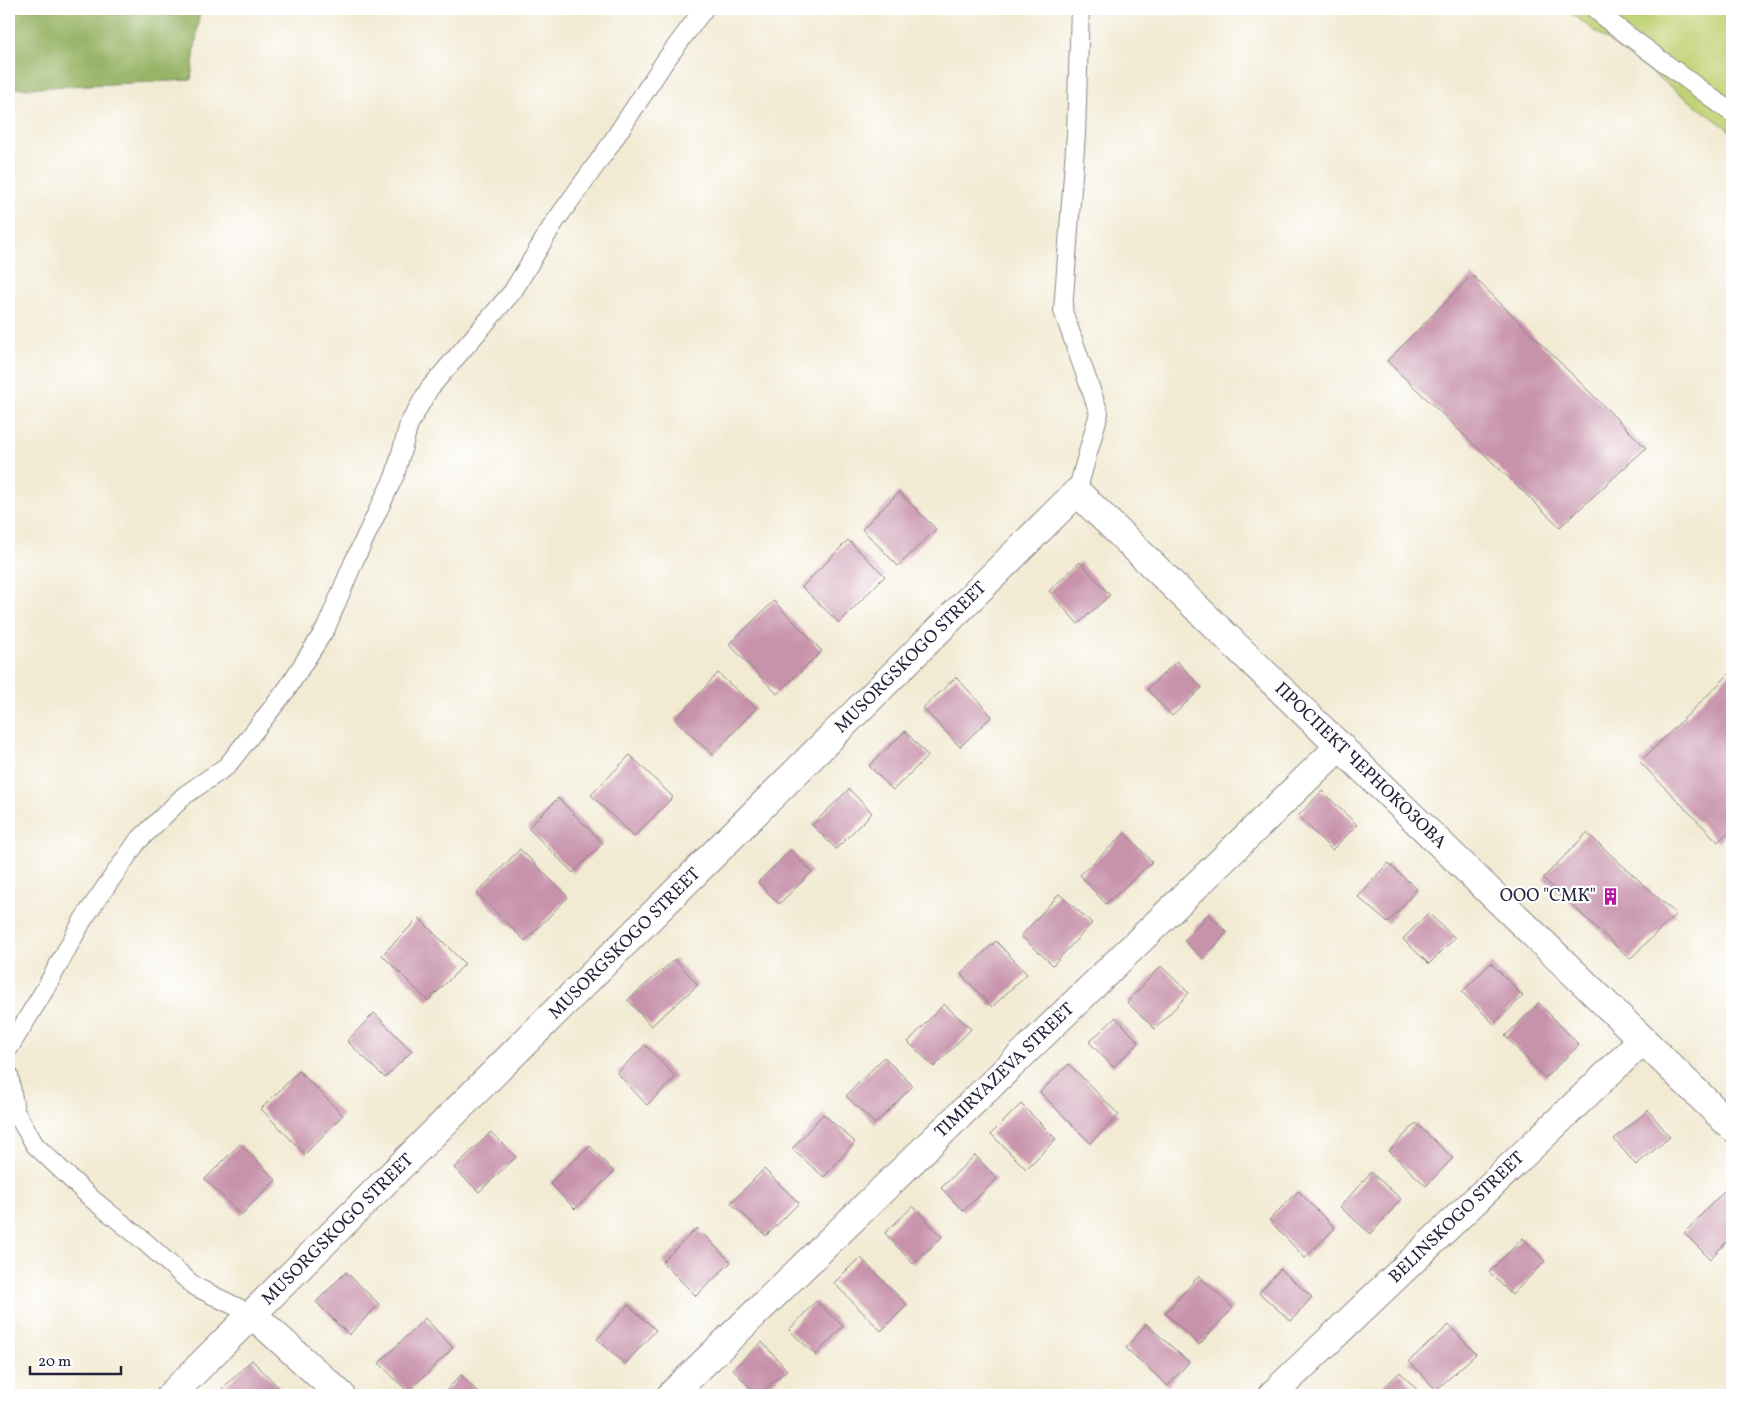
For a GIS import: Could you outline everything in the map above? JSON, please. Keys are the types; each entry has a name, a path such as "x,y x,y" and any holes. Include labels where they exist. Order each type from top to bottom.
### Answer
{"street":[{"name":"ПРОСПЕКТ ЧЕРНОКОЗОВА","path":"1077,492 1732,1127"},
{"name":"MUSORGSKOGO STREET","path":"171,1395 1077,492"},
{"name":"TIMIRYAZEVA STREET","path":"671,1395 1340,746"},
{"name":"BELINSKOGO STREET","path":"1272,1395 1643,1040"},
{"path":"252,1315 341,1395"}],"lane":[{"path":"9,1048 44,991 84,918 137,842 185,795 227,766 287,689 326,628 354,561 395,475 409,424 429,390 513,292 554,223 608,148 665,60 704,9"},
{"path":"1077,492 1099,413 1063,311 1076,134 1080,9"},
{"path":"1595,9 1732,113"},
{"path":"9,1075 15,1111 35,1145 92,1199 144,1241 194,1286 252,1315"}],"green space":[{"path":"9,9 200,9 191,80 9,89"},
{"path":"1565,9 1732,9 1732,132"}],"building":[{"path":"1472,275 1646,448 1560,527 1387,361"},
{"path":"899,492 936,529 898,566 862,529"},
{"path":"848,540 885,576 839,623 802,587"},
{"path":"1080,562 1110,595 1078,624 1049,591"},
{"path":"774,601 822,651 777,694 729,644"},
{"path":"1177,661 1202,688 1172,716 1147,689"},
{"path":"1732,671 1732,828 1718,842 1640,762"},
{"path":"718,673 756,708 713,755 675,720"},
{"path":"956,677 992,716 960,747 923,708"},
{"path":"905,731 928,756 893,790 869,766"},
{"path":"630,755 673,797 634,837 591,795"},
{"path":"849,789 872,813 836,849 812,825"},
{"path":"1322,791 1357,825 1332,850 1298,816"},
{"path":"558,798 603,843 573,873 528,828"},
{"path":"1125,833 1152,862 1106,904 1080,875"},
{"name":"ООО \"СМК\"","path":"1587,833 1676,914 1630,959 1543,878"},
{"path":"520,849 568,897 525,941 477,893"},
{"path":"791,850 812,872 779,904 758,882"},
{"path":"1388,863 1417,889 1388,923 1358,897"},
{"path":"1059,894 1092,923 1053,965 1021,936"},
{"path":"1428,913 1455,938 1429,964 1403,939"},
{"path":"1208,914 1227,932 1204,959 1184,941"},
{"path":"419,918 465,964 428,1001 382,955"},
{"path":"996,941 1027,974 992,1007 961,974"},
{"path":"675,959 698,985 651,1026 628,1000"},
{"path":"1491,963 1523,996 1494,1024 1462,992"},
{"path":"1161,966 1189,993 1155,1029 1127,1002"},
{"path":"1539,1003 1579,1045 1545,1078 1505,1036"},
{"path":"944,1004 971,1029 934,1067 908,1042"},
{"path":"374,1013 412,1051 385,1078 347,1041"},
{"path":"1116,1017 1139,1043 1113,1067 1089,1042"},
{"path":"645,1045 676,1077 647,1105 617,1073"},
{"path":"884,1057 913,1086 875,1124 846,1096"},
{"path":"1069,1064 1119,1115 1090,1143 1040,1092"},
{"path":"299,1071 343,1115 305,1154 261,1109"},
{"path":"1021,1104 1056,1139 1026,1169 991,1134"},
{"path":"1648,1110 1670,1137 1636,1165 1614,1139"},
{"path":"823,1114 855,1142 824,1177 792,1149"},
{"path":"1416,1123 1453,1158 1426,1186 1389,1151"},
{"path":"491,1132 516,1157 479,1192 454,1168"},
{"path":"240,1144 276,1180 241,1215 205,1179"},
{"path":"590,1146 614,1172 575,1209 550,1183"},
{"path":"975,1155 997,1179 963,1211 941,1188"},
{"path":"764,1169 799,1203 766,1236 731,1203"},
{"path":"1371,1172 1401,1199 1371,1234 1340,1207"},
{"path":"1298,1191 1335,1228 1305,1258 1269,1220"},
{"path":"1724,1191 1732,1198 1732,1236 1710,1259 1684,1233"},
{"path":"913,1206 942,1237 913,1264 885,1233"},
{"path":"697,1228 731,1262 696,1296 662,1262"},
{"path":"1523,1238 1545,1261 1512,1295 1489,1272"},
{"path":"860,1257 907,1305 881,1331 834,1283"},
{"path":"1280,1269 1312,1297 1291,1321 1259,1293"},
{"path":"346,1272 379,1304 349,1335 316,1302"},
{"path":"1199,1276 1233,1308 1199,1345 1165,1313"},
{"path":"816,1301 843,1326 816,1355 789,1330"},
{"path":"628,1305 656,1330 625,1364 597,1339"},
{"path":"425,1318 453,1348 408,1392 379,1363"},
{"path":"1146,1324 1189,1362 1168,1386 1126,1348"},
{"path":"1449,1325 1476,1354 1436,1390 1409,1361"},
{"path":"762,1342 787,1370 756,1395 733,1369"},
{"path":"252,1360 284,1395 216,1395"},
{"path":"1400,1372 1422,1395 1376,1395"},
{"path":"461,1375 481,1395 442,1395"}],"place":[{"name":"ООО \"СМК\"","path":"1610,896"}]}
